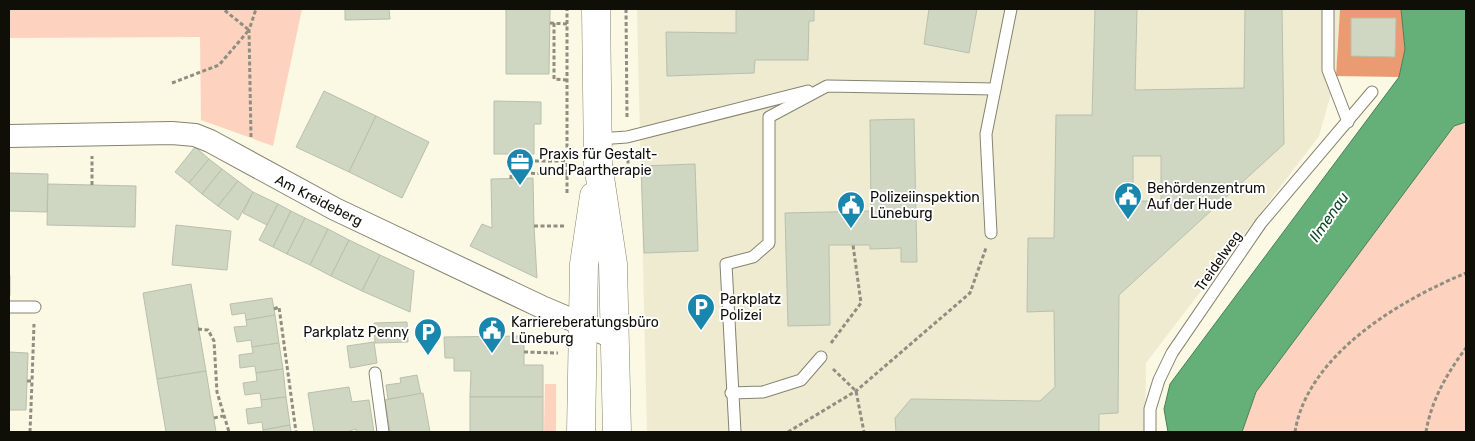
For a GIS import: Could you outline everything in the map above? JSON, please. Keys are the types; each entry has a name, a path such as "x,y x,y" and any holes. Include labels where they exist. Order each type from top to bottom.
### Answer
{"main road":[{"path":"596,9 598,152 613,264 617,432"},
{"path":"581,432 584,264 598,152"}],"street":[{"name":"Am Kreideberg","path":"9,136 172,133 195,135 210,141 335,209 615,338"}],"lane":[{"path":"991,233 986,134 1011,9"},
{"path":"1328,9 1328,70 1348,122"},
{"path":"735,432 731,393 726,264 753,257 769,243 769,117 827,86"},
{"path":"598,152 627,137 827,86 995,89"},
{"name":"Treidelweg","path":"1150,432 1150,409 1158,380 1172,353 1262,223 1372,92"},
{"path":"9,307 30,310"},
{"path":"731,393 763,392 801,380 821,357"},
{"path":"375,373 383,432"}],"path":[{"path":"223,9 249,30"},
{"path":"252,130 249,30 256,9"},
{"path":"567,24 552,23 554,80 567,80"},
{"path":"172,83 219,65 249,30"},
{"path":"92,185 93,135"},
{"path":"516,154 516,161 566,161"},
{"path":"511,179 511,173 567,174"},
{"path":"534,226 566,226"},
{"path":"788,432 856,391 970,293 991,233"},
{"path":"853,245 862,302 821,357 856,391 864,432"},
{"path":"1295,432 1298,415 1310,390 1324,369 1367,327 1435,285 1466,272"},
{"path":"274,309 279,307 296,432"},
{"path":"30,310 30,432"},
{"path":"198,329 208,330 214,341 215,380 223,416 229,432"},
{"path":"278,337 283,336"},
{"path":"1426,432 1429,414 1440,388 1466,348"},
{"path":"524,352 563,352"},
{"path":"282,363 287,362"},
{"path":"214,418 223,416"}],"shaded area":[{"path":"9,9 302,9 273,146 201,120 200,37 9,38"},
{"path":"637,9 1340,9 1336,76 1319,136 1146,363 1145,432 647,432"},
{"path":"1340,9 1401,9 1405,49 1399,77 1336,76"},
{"path":"1466,122 1466,432 1242,432 1256,392 1454,125"},
{"path":"545,384 556,384 556,432 544,432"}],"water":[{"name":"Ilmenau","path":"1401,9 1466,9 1466,122 1454,126 1256,392 1242,432 1168,432 1164,409 1170,384 1399,77 1405,49"}],"building":[{"path":"345,9 389,9 390,19 345,20"},
{"path":"506,9 550,9 549,74 506,74"},
{"path":"736,9 814,9 814,21 809,21 808,60 755,60 754,73 667,76 666,32 736,33"},
{"path":"929,9 977,9 969,53 924,44"},
{"name":"Behördenzentrum Auf der Hude","path":"1095,9 1137,9 1135,90 1244,88 1245,9 1282,9 1284,144 1119,295 1118,413 1099,414 1099,432 896,432 895,418 911,399 1040,401 1055,387 1054,311 1027,312 1028,238 1054,238 1056,115 1092,115","holes":["1133,156 1161,156 1161,201 1133,201"]},
{"path":"1351,18 1396,18 1395,57 1351,56"},
{"path":"324,91 376,116 349,172 296,147"},
{"path":"494,101 541,102 541,124 534,124 534,154 494,154"},
{"path":"376,116 429,142 402,198 349,172"},
{"name":"Polizeiinspektion Lüneburg","path":"914,119 917,262 901,262 901,248 870,249 870,245 829,245 830,325 788,326 785,213 871,211 870,120"},
{"path":"195,147 209,159 189,183 175,172"},
{"path":"209,159 222,169 202,194 189,183"},
{"path":"695,164 698,251 644,253 641,166"},
{"path":"222,169 238,181 218,206 202,194"},
{"path":"9,173 48,174 47,212 9,211"},
{"path":"533,178 537,278 470,246 482,224 492,228 491,179"},
{"path":"238,181 253,192 238,220 218,206"},
{"path":"48,184 136,186 135,227 47,225"},
{"path":"253,192 278,204 267,225 243,213"},
{"path":"278,204 291,211 273,247 259,240"},
{"path":"291,211 305,218 287,254 273,247"},
{"path":"305,218 328,229 310,265 287,254"},
{"path":"176,225 231,231 227,270 172,265"},
{"path":"328,229 349,240 331,276 310,265"},
{"path":"349,240 380,255 362,291 331,276"},
{"path":"380,255 414,271 410,312 362,291"},
{"path":"10,276 10,295 9,295"},
{"path":"191,284 206,371 157,379 143,293"},
{"path":"272,298 275,315 246,320 245,313 232,315 230,304"},
{"path":"275,315 279,343 252,347 251,340 237,342 234,327 247,326 246,320"},
{"path":"407,322 408,342 375,343 374,323"},
{"path":"524,336 524,365 543,365 543,397 470,397 471,371 454,371 454,358 445,358 444,337"},
{"path":"374,342 377,363 350,368 347,346"},
{"path":"279,343 283,369 256,373 255,366 240,368 239,355 253,353 252,347"},
{"path":"9,352 28,353 26,410 9,410"},
{"path":"283,369 286,397 261,400 260,393 245,395 243,383 257,381 256,373"},
{"path":"206,371 216,432 166,432 157,379"},
{"path":"417,375 421,394 388,399 386,385 401,383 400,378"},
{"path":"349,387 352,402 369,400 374,432 356,432 356,429 346,432 314,432 308,393"},
{"path":"423,393 430,432 390,432 385,400"},
{"path":"286,397 290,425 263,430 262,422 248,424 246,409 262,407 261,400"},
{"path":"470,397 543,397 543,432 470,432"},
{"path":"290,425 291,432 263,432 263,430"}],"place":[{"name":"Praxis für Gestalt- und Paartherapie","path":"520,186"},
{"name":"Behördenzentrum Auf der Hude","path":"1128,220"},
{"name":"Polizeiinspektion Lüneburg","path":"851,229"},
{"name":"Parkplatz Polizei","path":"701,331"},
{"name":"Karriereberatungsbüro Lüneburg","path":"492,354"},
{"name":"Parkplatz Penny","path":"428,356"}]}
